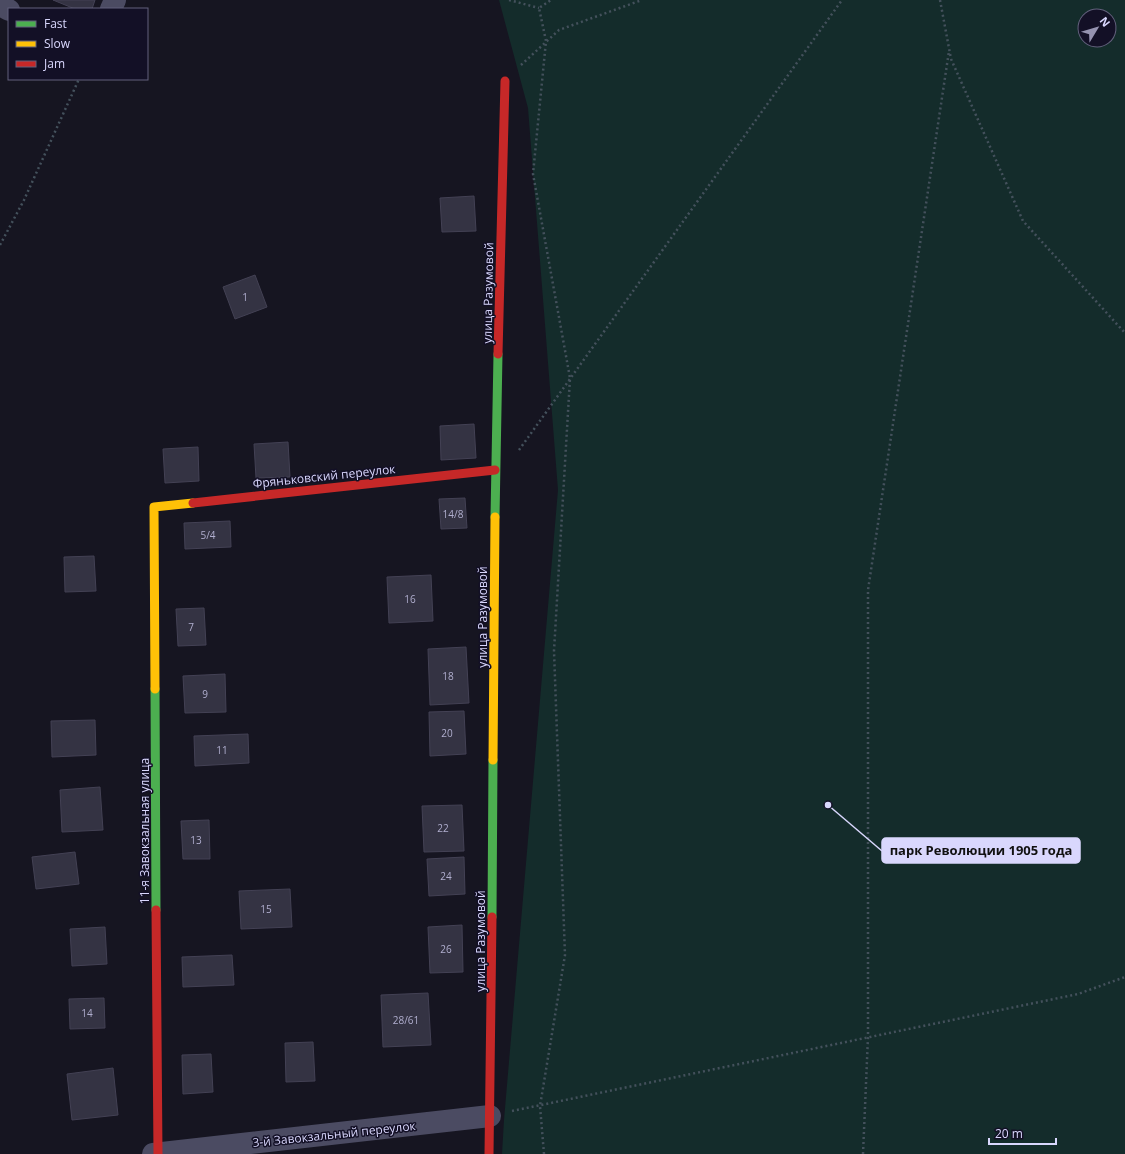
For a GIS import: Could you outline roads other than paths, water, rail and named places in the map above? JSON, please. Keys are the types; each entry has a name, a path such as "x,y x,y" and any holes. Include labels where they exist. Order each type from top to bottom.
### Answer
{"street":[{"name":"улица Разумовой","path":"489,1154 496,470 505,81"},
{"name":"Фряньковский переулок","path":"154,507 496,470"},
{"name":"11-я Завокзальная улица","path":"154,507 157,1154"},
{"name":"3-й Завокзальный переулок","path":"157,1154 490,1116"}],"place":[{"name":"парк Революции 1905 года","path":"828,805"}]}
